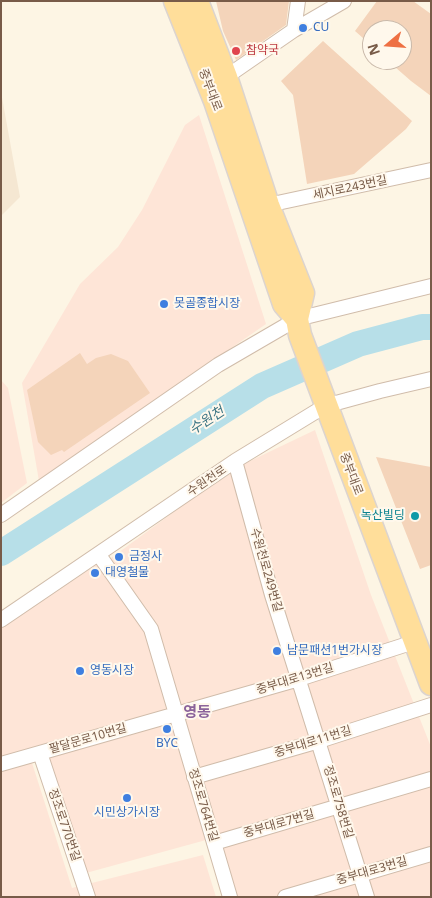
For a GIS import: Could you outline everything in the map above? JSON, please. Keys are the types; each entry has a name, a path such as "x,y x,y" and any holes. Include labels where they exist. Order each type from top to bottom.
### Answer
{"main road":[{"name":"중부대로","path":"175,1 214,101 284,304 298,327 324,402 431,684"},
{"name":"중부대로","path":"197,1 226,77 268,205 303,293 298,327"}],"street":[{"path":"294,30 298,1"},
{"path":"226,77 294,30 344,1"},
{"name":"세지로243번길","path":"268,205 431,170"},
{"path":"1,515 218,365 298,327 431,286"},
{"name":"수원천로","path":"1,620 324,402 431,379"},
{"name":"수원천로249번길","path":"235,461 272,596 299,678"},
{"name":"정조로764번길","path":"99,555 151,629 230,897"},
{"name":"중부대로13번길","path":"176,714 414,642"},
{"name":"정조로758번길","path":"299,678 367,897"},
{"name":"중부대로11번길","path":"194,776 319,741 431,705"},
{"name":"팔달문로10번길","path":"1,764 176,714"},
{"name":"정조로770번길","path":"40,753 88,897"},
{"name":"중부대로7번길","path":"214,843 431,779"},
{"name":"중부대로3번길","path":"285,897 431,854"}],"shaded area":[{"path":"1,92 20,197 1,216"},
{"name":"못골종합시장","path":"199,115 266,324 39,481 22,383 80,284 118,247 142,210 185,125"},
{"path":"1,380 8,388 27,483 1,503"},
{"name":"남문패션1번가시장","path":"315,430 371,595 431,747 431,897 236,897 153,627 107,561 186,503 248,462"},
{"name":"영동시장","path":"101,562 148,630 171,711 1,761 1,626"},
{"name":"시민상가시장","path":"171,722 206,840 86,873 46,756"},
{"path":"32,763 72,888 203,855 216,897 1,897 1,771"}],"building":[{"path":"216,1 289,1 286,25 236,60 223,31"},
{"path":"377,1 413,1 431,14 431,96 398,70 412,70 412,20 363,20"},
{"path":"362,21 362,37 355,31"},
{"path":"323,41 412,121 406,129 354,174 307,184 293,95 281,81"},
{"path":"80,353 87,364 96,358 111,354 128,361 150,393 64,452 62,450 51,455 38,442 27,390"},
{"name":"녹산빌딩","path":"376,457 431,467 431,565 420,569"}],"waterway":[{"name":"수원천","path":"1,553 262,386 358,344 422,327 431,327"}],"place":[{"name":"CU","path":"303,28"},
{"name":"참약국","path":"236,51"},
{"name":"못골종합시장","path":"164,304"},
{"name":"녹산빌딩","path":"415,516"},
{"name":"금정사","path":"119,557"},
{"name":"대영철물","path":"95,573"},
{"name":"남문패션1번가시장","path":"277,651"},
{"name":"영동시장","path":"80,671"},
{"name":"BYC","path":"167,729"},
{"name":"시민상가시장","path":"127,798"}],"district":[{"name":"영동","path":"197,713"}]}
